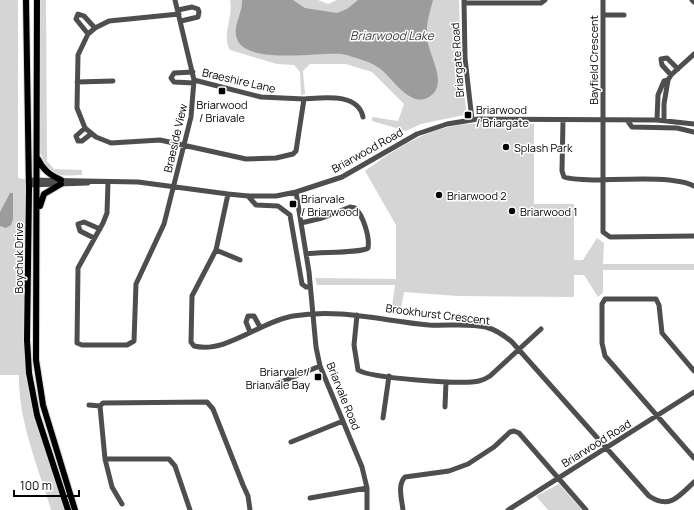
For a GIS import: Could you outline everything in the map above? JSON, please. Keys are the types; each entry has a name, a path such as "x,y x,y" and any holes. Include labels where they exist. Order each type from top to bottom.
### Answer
{"main road":[{"name":"Boychuk Drive","path":"26,0 29,183 27,340 29,373 37,415 68,510"},
{"name":"Boychuk Drive","path":"38,0 36,323 38,379 45,414 75,510"},
{"path":"37,155 44,169 61,182 47,191 42,197 37,219"}],"street":[{"name":"Braeside View","path":"94,238 81,260 78,273 77,343 82,345 130,345 134,341 136,284 160,237 191,117 194,82 193,72 175,0"},
{"path":"464,2 541,3 545,0"},
{"name":"Bayfield Crescent","path":"603,0 602,228 607,236 694,236"},
{"name":"Briargate Road","path":"464,2 465,58 472,120"},
{"path":"181,21 198,16 198,9 192,8 145,19 117,20 95,28 88,34 78,55 78,108 85,128 91,134 104,142 111,143 160,140 246,158 276,158 293,154 297,144 304,99"},
{"path":"88,34 77,22 76,19 78,14 84,16 95,28"},
{"path":"603,15 624,15"},
{"path":"657,120 660,88 664,81 670,78 694,54"},
{"path":"664,120 664,104 670,78 661,61 663,58 668,58 678,69"},
{"name":"Braeshire Lane","path":"193,72 174,73 171,78 174,82 194,82 261,97 304,99 338,98 351,102 358,107 362,112 363,117"},
{"path":"78,82 113,81"},
{"name":"Briarwood Road","path":"29,183 61,182 85,184 93,182 138,182 228,194 276,196 296,192 342,177 429,129 472,120 664,120 694,124"},
{"path":"563,120 562,170 564,177 569,179 603,180 670,180 684,181 694,186"},
{"name":"Briarwood Road","path":"627,120 632,127 678,128 694,132"},
{"path":"85,128 76,136 78,141 82,141 91,134"},
{"path":"100,229 84,222 78,224 80,231 94,238 100,229 107,213 108,182"},
{"name":"Briarvale Road","path":"296,192 306,254 316,347 320,366 362,467 367,488 367,510"},
{"path":"228,194 216,250 240,260"},
{"name":"Briarvale Road","path":"248,196 256,205 278,206 290,215 302,284 306,287 310,287"},
{"path":"301,223 322,218 350,208 355,208 365,227 369,245 368,248 361,252 331,251 306,254"},
{"name":"Brookhurst Crescent","path":"216,250 192,296 191,342 196,346 214,346 229,343 260,327 283,318 313,314 358,315 429,325 486,327 505,336 519,350 649,496 656,500 670,502 694,482"},
{"path":"694,371 662,333 658,301 656,299 605,299 602,304 602,343 605,356 656,417 694,458"},
{"path":"358,315 354,345 358,370 389,376 446,382 478,382 484,380 541,329"},
{"path":"250,332 246,322 248,316 254,316 260,327"},
{"path":"269,386 320,366"},
{"path":"382,418 389,376"},
{"path":"445,407 446,382"},
{"name":"Briarwood Road","path":"510,510 694,392"},
{"path":"89,406 100,406 103,403 108,402 207,402 213,409 248,496 250,510"},
{"path":"100,406 105,459 112,487 122,504"},
{"path":"291,442 343,421"},
{"path":"403,510 401,482 405,477 449,471 468,464 514,430 519,433 586,510"},
{"path":"105,459 169,460 176,468 190,510"},
{"path":"310,498 367,488"}],"shaded area":[{"path":"0,0 18,0 18,178 29,180 29,373 37,415 68,510 51,510 25,426 19,375 0,375"},
{"path":"40,0 46,0 47,161 54,169 82,170 82,175 59,175 51,172 47,168 40,153"},
{"name":"Briarwood Lake","path":"230,0 318,0 328,4 337,0 459,0 461,68 466,109 464,115 421,124 406,131 372,121 372,117 398,121 404,104 372,72 346,64 310,64 303,71 305,94 301,95 300,72 294,65 277,64 230,50 227,32 231,6"},
{"path":"472,124 534,124 534,204 574,204 574,260 583,260 597,238 604,243 603,264 694,264 694,270 603,270 603,293 598,297 584,275 574,275 574,297 457,296 404,292 400,315 391,314 395,285 317,285 315,278 396,279 396,225 365,171 390,153 437,130"},
{"path":"559,484 582,510 548,510 536,496"}],"water":[{"name":"Briarwood Lake","path":"242,0 293,0 305,8 337,13 347,9 358,0 433,0 428,22 427,36 437,74 437,88 433,94 426,99 419,100 412,98 405,93 376,66 349,56 342,54 285,56 269,55 255,52 243,47 237,39 236,34"},
{"path":"10,193 13,193 13,219 11,225 6,228 0,226 0,212"}],"place":[{"name":"Briarwood / Briavale","path":"222,91"},
{"name":"Briarwood / Briargate","path":"468,115"},
{"name":"Splash Park","path":"506,147"},
{"name":"Briarwood 2","path":"439,195"},
{"name":"Briarvale / Briarwood","path":"293,204"},
{"name":"Briarwood 1","path":"512,211"},
{"name":"Briarvale / Briarvale Bay","path":"318,377"}]}
